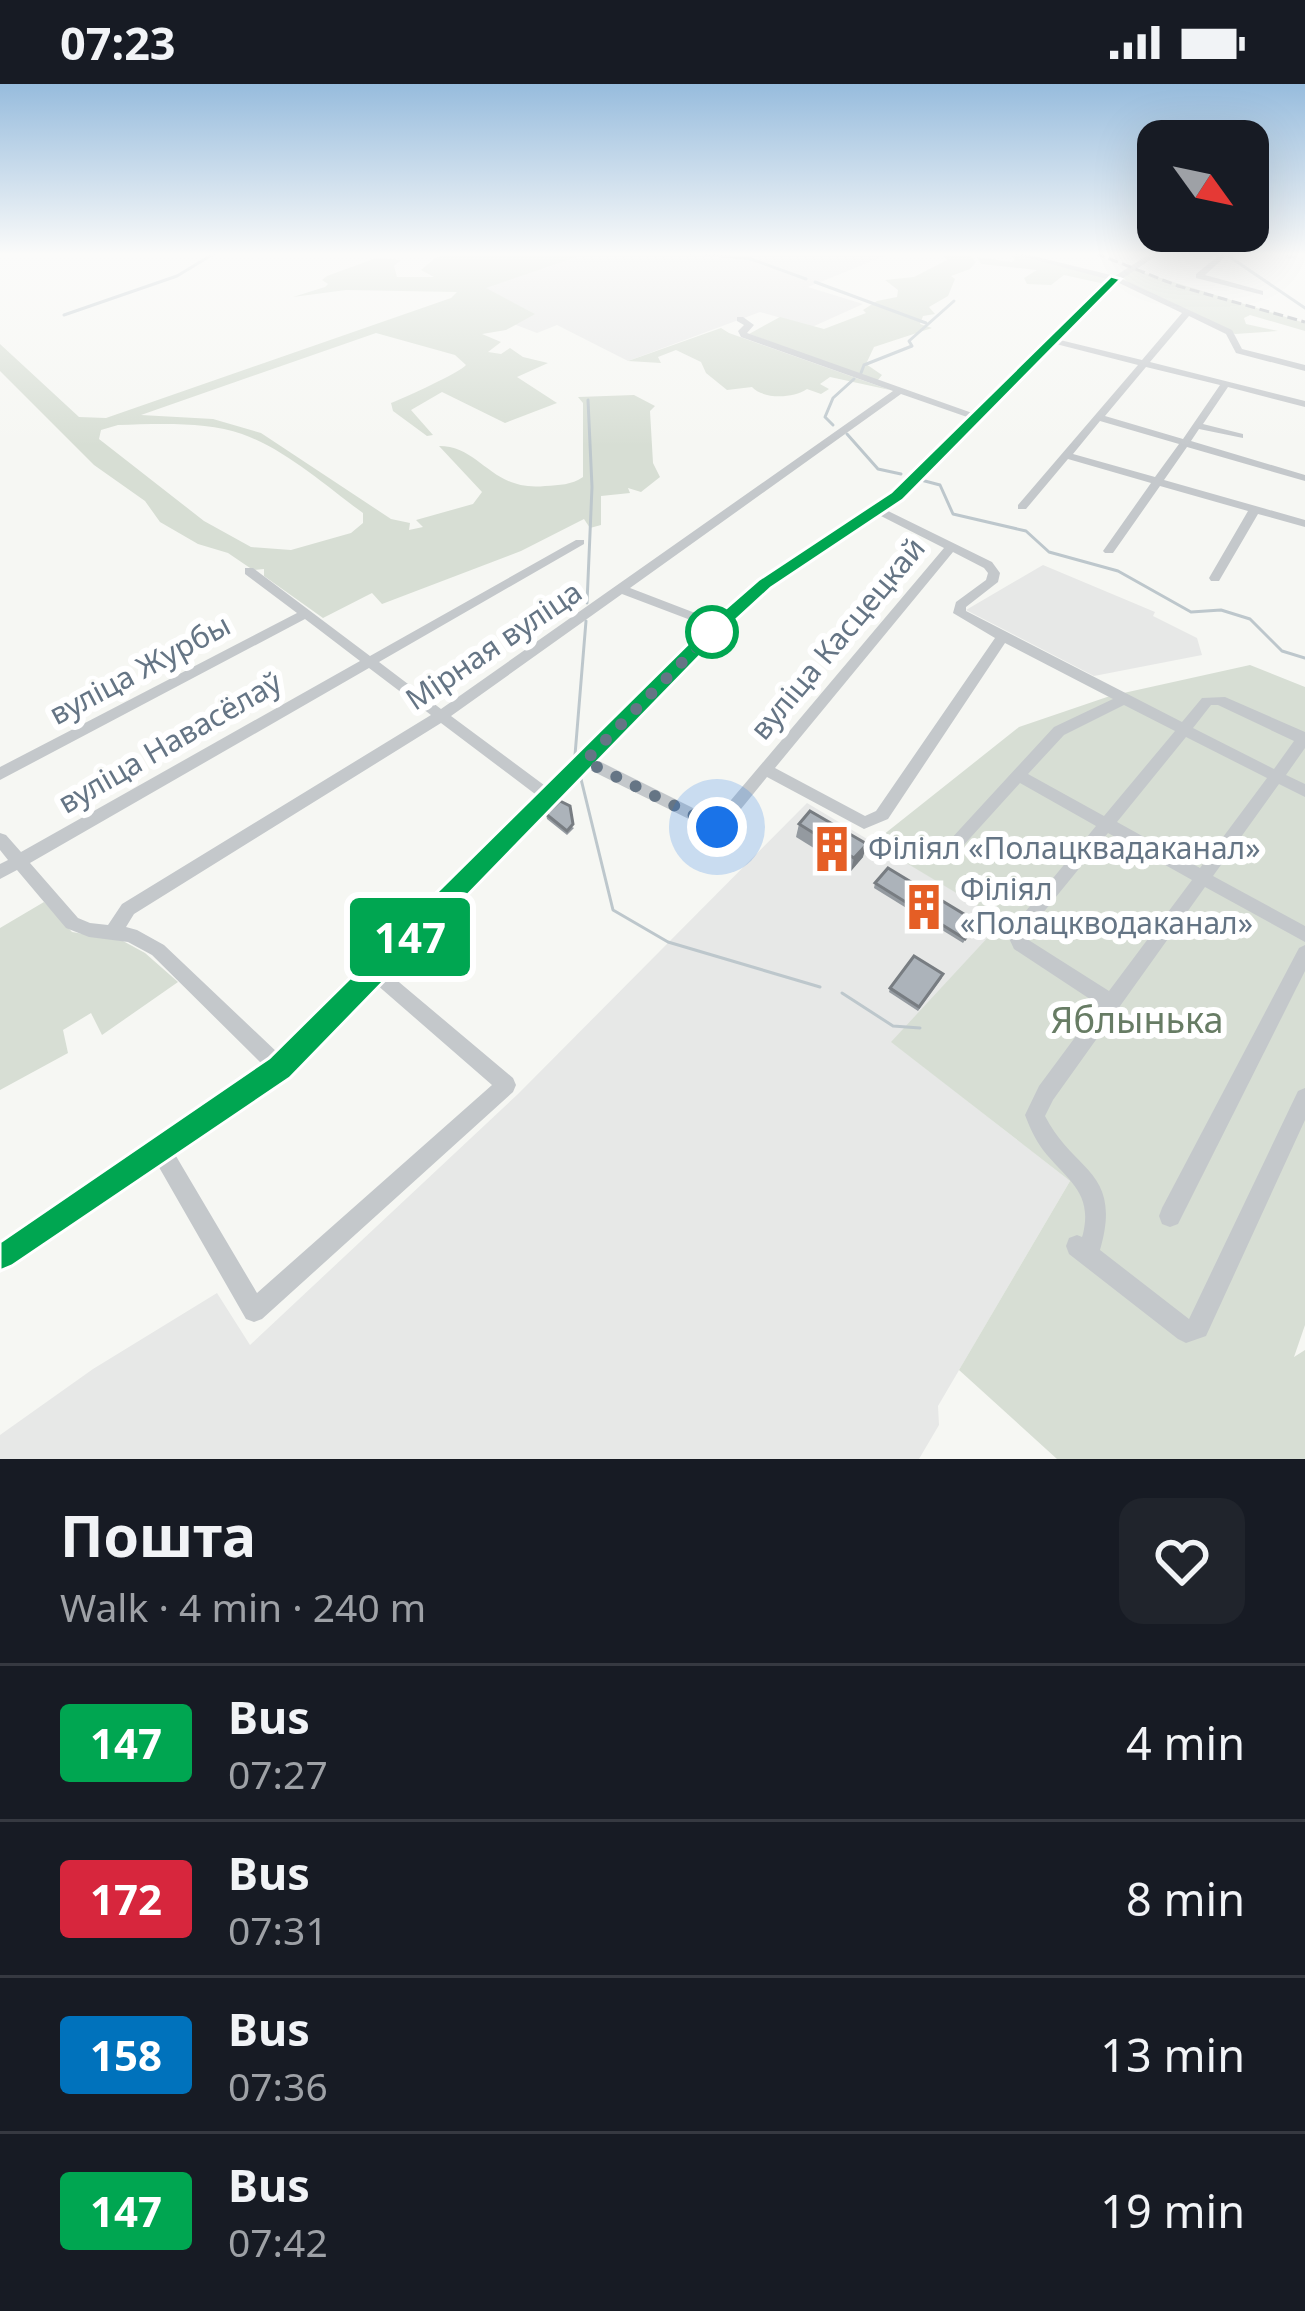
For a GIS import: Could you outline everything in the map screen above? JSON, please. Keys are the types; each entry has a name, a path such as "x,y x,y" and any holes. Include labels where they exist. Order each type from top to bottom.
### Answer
{"street":[{"path":"0,1254 280,1068 718,626 765,584 879,511 1078,317"},
{"path":"1022,507 1183,317"},
{"path":"1193,317 1234,336 1239,351 1305,368"},
{"path":"740,320 750,325 742,331 744,335 975,417"},
{"path":"1055,341 1305,404"},
{"path":"1109,551 1226,384"},
{"name":"Мірная вуліца","path":"113,932 128,909 441,716 898,391"},
{"path":"1102,418 1305,478"},
{"path":"1199,426 1239,436"},
{"path":"1069,456 1305,524"},
{"name":"вуліца Касцецкай","path":"585,761 717,827 950,547 879,511"},
{"path":"1215,578 1254,511"},
{"name":"вуліца Навасёлаў","path":"0,872 580,542"},
{"path":"950,547 988,565 994,573 992,582 960,604 959,613 1305,791"},
{"path":"249,571 549,796"},
{"path":"622,590 718,626"},
{"name":"вуліца Журбы","path":"0,773 305,614"},
{"path":"765,769 864,823 875,822 1003,637"},
{"path":"1112,1003 1020,944 1016,934 1181,730 1215,698 1305,739 1035,1115 1040,1132 1093,1196 1097,1216 1082,1250 1186,1331 1198,1328 1305,1098"},
{"path":"946,854 1059,731 1124,699"},
{"path":"1020,776 1305,934"},
{"path":"0,838 72,922 130,935 158,950 280,1068"},
{"path":"1170,1216 1305,953"},
{"path":"160,1149 254,1311 506,1085 375,972"}],"shaded area":[{"path":"524,317 746,317 628,361 557,325 537,333 511,323"},
{"path":"778,317 834,317 812,327"},
{"path":"1043,565 1155,612 1153,616 1197,638 1202,655 1094,676 966,610"},
{"path":"807,803 1004,921 892,1042 1070,1181 938,1406 939,1425 919,1459 0,1459 0,1435 93,1369 217,1293 250,1345 518,1094"}],"green space":[{"path":"396,317 529,317 506,330 482,334 501,342 488,352 501,354 510,348 548,363 517,377 557,403 505,423 442,392 411,410 433,435 427,436 393,411 391,403 466,365 455,355 376,333 141,415 213,419 261,433 391,519 410,523 409,530 423,527 416,520 473,504 482,492 439,446 466,453 499,476 527,486 565,484 583,477 583,403 578,397 634,395 655,406 650,411 653,463 660,477 641,492 628,488 630,493 601,496 601,525 590,528 584,519 521,551 382,604 372,593 323,618 264,576 264,569 253,570 228,553 198,544 160,522 145,501 94,465 0,371 0,344 79,417 106,418","holes":["180,424 242,434 274,449 363,513 363,523 351,533 291,550 251,547 204,521 99,439 101,430 118,425"]},
{"path":"780,317 824,329 855,317 923,317 920,324 932,328 874,347 866,364 882,375 877,381 749,334"},
{"path":"1198,317 1246,317 1246,324 1278,331 1235,334"},
{"path":"1257,317 1286,317 1305,323 1305,331"},
{"path":"721,328 890,390 830,377 820,384 829,389 821,394 807,389 770,396 752,387 727,390 706,373 701,362 676,350 658,357 661,363 628,361"},
{"name":"Яблынька","path":"1250,665 1305,687 1305,1325 1294,1357 1305,1350 1305,1459 1057,1459 959,1370 1070,1181 891,1042 1003,921 873,843 1019,727 1110,696"},
{"path":"44,902 72,932 123,941 178,982 102,1035 91,1013 63,1030 68,1053 0,1090 0,928"}],"building":[{"path":"560,801 570,806 573,824 567,831 546,814"},
{"path":"810,811 867,844 854,858 799,824"},
{"name":"Філіял «Полацкводаканал»","path":"888,868 977,922 965,939 875,883"},
{"name":"Філіял «Полацкводаканал»","path":"914,956 943,974 919,1007 890,988"}],"waterway":[{"path":"910,317 926,323"},
{"path":"861,373 864,365 912,346 909,341 936,317"},
{"path":"833,425 825,417 833,398 854,379"},
{"path":"587,603 592,487 588,400"},
{"path":"847,434 878,469 901,474"},
{"path":"921,480 940,485 953,514 1026,531 1049,552 1118,571 1191,612 1221,610 1250,619 1282,651 1305,658"},
{"path":"575,755 586,621"},
{"path":"581,779 613,910 668,942 820,987"},
{"path":"842,993 893,1026 920,1028"}],"railway":[{"path":"1288,317 1305,322"}],"bus line":[{"name":"147","path":"0,1254 280,1068 718,626 765,584 897,496 1078,317"}],"place":[{"name":"Філіял «Полацквадаканал»","path":"832,849"},
{"name":"Філіял «Полацкводаканал»","path":"924,907"}],"route":[{"path":"712,632 585,761 717,827"}]}
